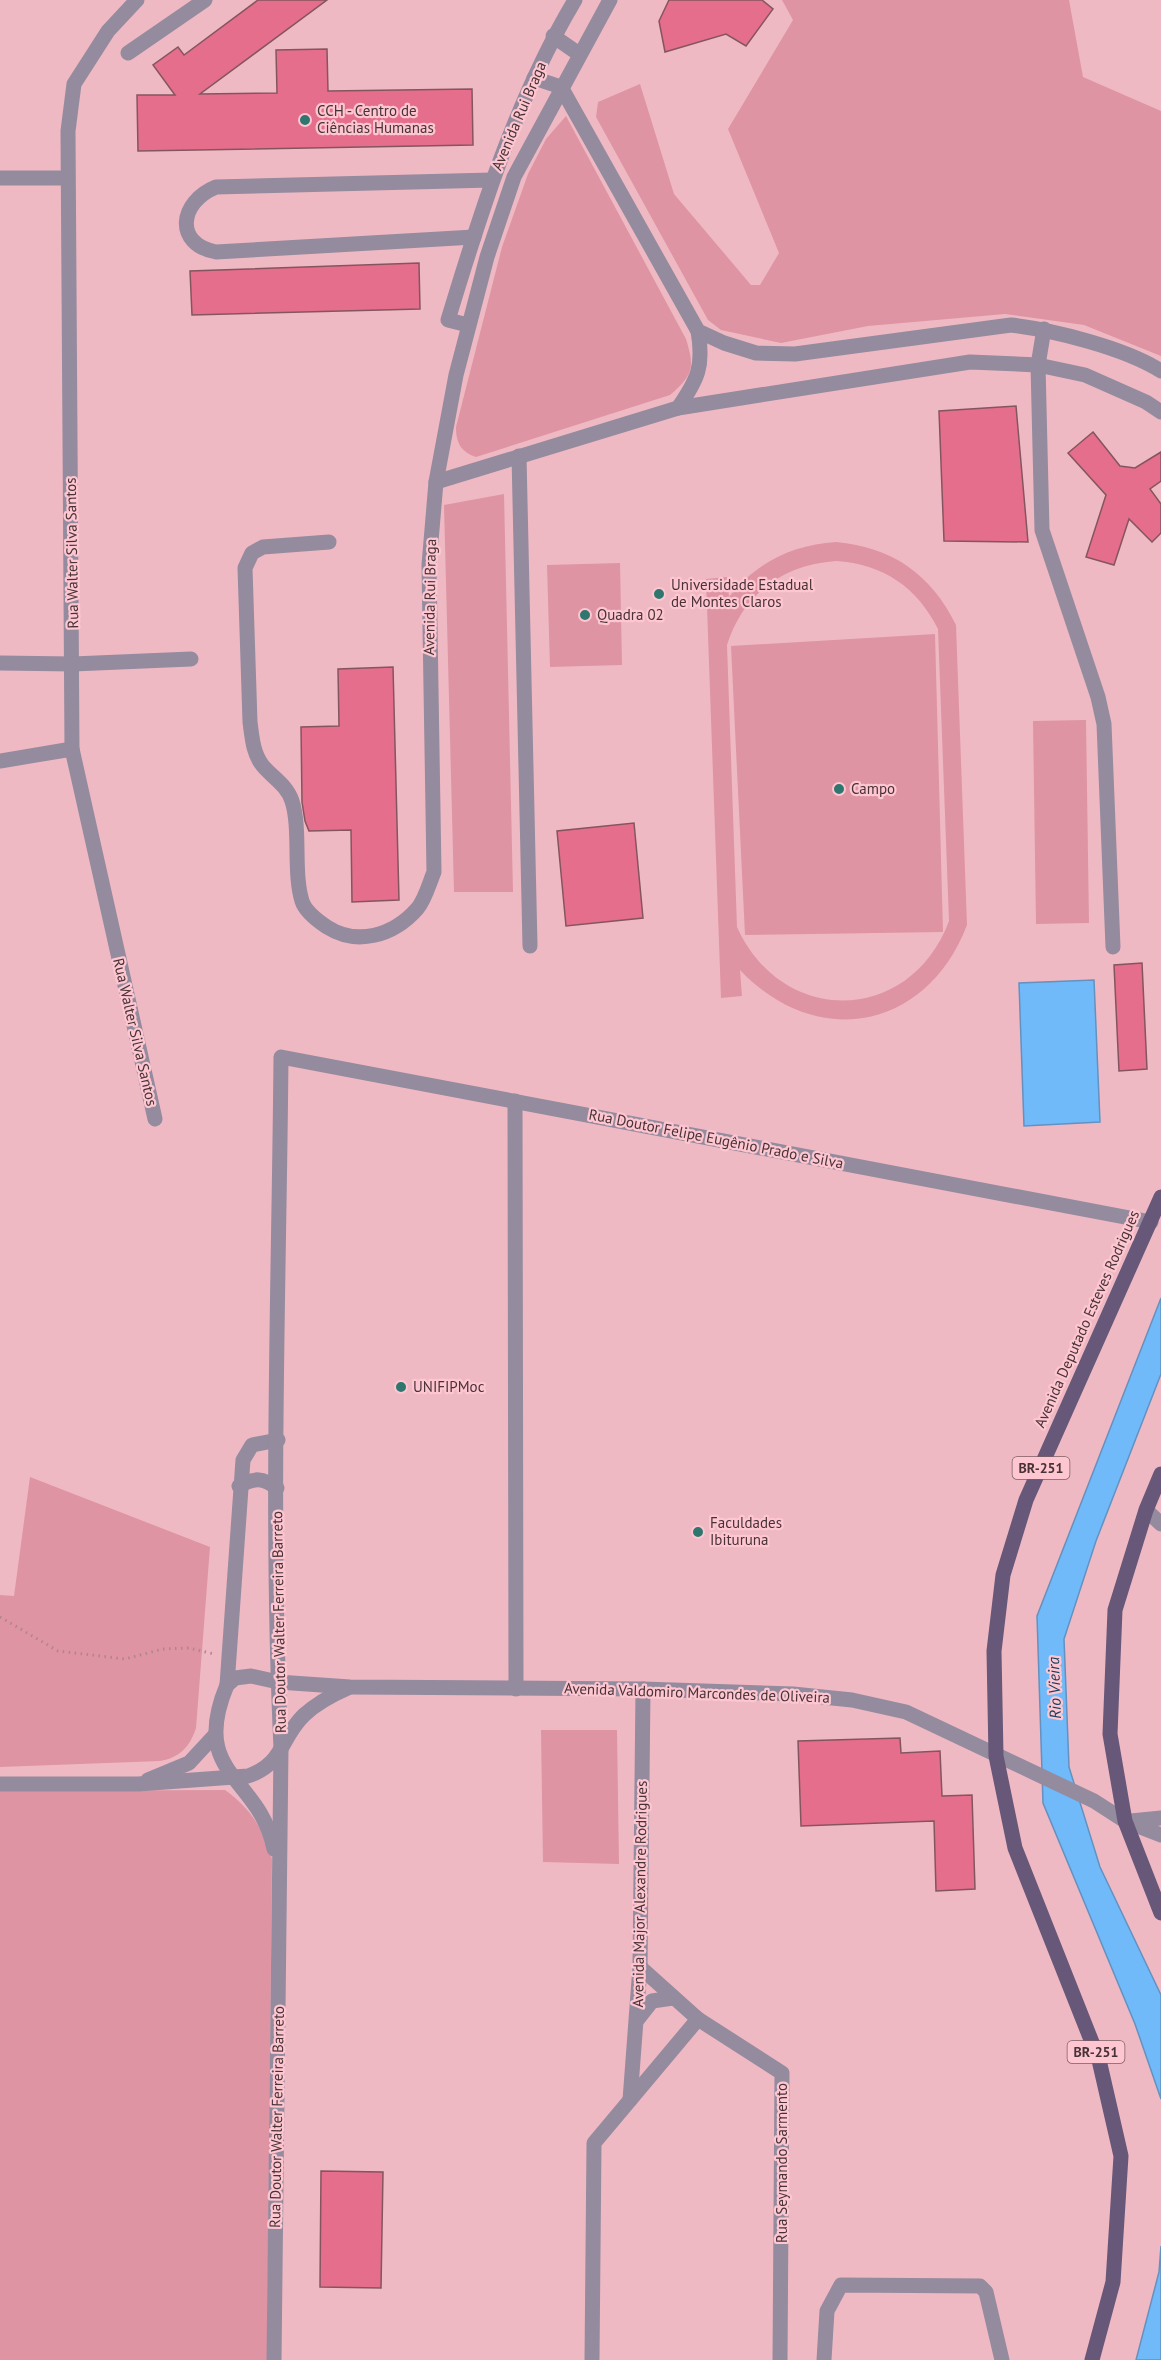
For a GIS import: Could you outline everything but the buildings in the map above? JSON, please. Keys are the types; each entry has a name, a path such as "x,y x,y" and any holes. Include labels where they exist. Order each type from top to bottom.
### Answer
{"main road":[{"name":"Avenida Deputado Esteves Rodrigues","path":"1092,2360 1113,2282 1121,2156 1099,2060 1015,1848 996,1756 994,1652 1003,1575 1026,1500 1161,1197"},
{"path":"1161,1474 1146,1510 1115,1610 1110,1734 1125,1821 1161,1912"}],"street":[{"name":"Rua Walter Silva Santos","path":"137,0 108,31 74,84 68,131 66,178 73,664 72,748 155,1119"},
{"path":"128,53 205,0"},
{"name":"Avenida Rui Braga","path":"468,325 448,321 492,180 553,36 575,0"},
{"name":"Avenida Rui Braga","path":"329,542 263,547 252,553 245,568 253,743 262,765 279,780 292,800 302,902 316,920 340,935 353,939 383,933 402,923 418,908 434,872 428,631 429,565 436,482 468,325 499,216 514,177 610,0"},
{"path":"553,36 579,54"},
{"path":"534,78 561,87 698,331 702,358 695,384 678,408"},
{"path":"0,178 66,178"},
{"path":"474,237 216,252 199,249 191,239 186,219 191,203 203,192 216,187 492,180"},
{"path":"698,331 724,343 756,353 795,354 1011,325 1044,328 1096,344 1161,371"},
{"path":"1044,328 1038,365 1042,530 1098,697 1104,724 1113,947"},
{"path":"436,482 678,408 970,362 1038,365 1085,375 1146,402 1161,412"},
{"path":"519,456 530,946"},
{"path":"0,663 73,664 191,658"},
{"path":"0,761 72,748"},
{"name":"Rua Doutor Felipe Eugênio Prado e Silva","path":"281,1057 1151,1221"},
{"name":"Rua Doutor Walter Ferreira Barreto","path":"274,2360 281,1748 278,1682 278,1440 281,1057"},
{"path":"515,1101 516,1689"},
{"name":"Rua Doutor Walter Ferreira Barreto","path":"278,1440 252,1445 243,1460 239,1486 227,1685 218,1705 214,1736 222,1762 233,1779 257,1805 271,1831 280,1875"},
{"path":"239,1486 256,1479 265,1480 278,1488"},
{"path":"1146,1510 1161,1524"},
{"path":"227,1685 236,1678 251,1676 278,1682"},
{"name":"Avenida Valdomiro Marcondes de Oliveira","path":"278,1682 350,1686 644,1689 793,1694 852,1700 906,1712 1094,1801 1125,1821 1161,1835"},
{"name":"Avenida Valdomiro Marcondes de Oliveira","path":"0,1784 138,1784 233,1779 263,1771 276,1760 281,1748 302,1716 325,1698 350,1686"},
{"name":"Avenida Major Alexandre Rodrigues","path":"630,2100 640,1967 644,1689"},
{"name":"Avenida Valdomiro Marcondes de Oliveira","path":"138,1784 189,1763 214,1736"},
{"path":"1125,1821 1161,1818"},
{"name":"Rua Seymando Sarmento","path":"640,1967 698,2019 782,2073 780,2360"},
{"path":"637,2021 652,2001 673,1998"},
{"path":"592,2360 594,2143 698,2019"},
{"path":"824,2360 827,2311 841,2285 902,2285 980,2286 986,2292 1002,2360"}],"path":[{"path":"0,1617 58,1651 125,1659 164,1649 189,1648 227,1658"}],"shaded area":[{"path":"782,0 1069,0 1083,77 1161,111 1161,356 1084,325 1005,314 868,326 781,343 721,330 708,320 596,117 598,102 640,84 674,194 751,285 760,285 779,253 728,129 793,20"},
{"path":"566,116 686,339 691,357 690,370 688,376 670,395 476,457 460,446 456,427 502,247 528,174 546,139"},
{"path":"504,494 513,892 454,892 444,505"},
{"path":"836,542 856,545 875,550 908,566 935,591 956,625 967,925 949,960 925,988 898,1007 867,1017 835,1019 802,1012 770,996 740,970 742,996 721,998 706,579 727,577 729,597 751,574 776,558 790,551","holes":["836,561 869,567 897,580 920,601 938,629 949,921 931,955 906,980 877,995 845,1000 814,996 784,983 757,960 737,927 727,645 743,611 767,585 798,569 816,564"]},
{"name":"Quadra 02","path":"620,563 622,665 550,667 547,565"},
{"name":"Campo","path":"935,634 943,932 745,935 731,646"},
{"path":"1086,720 1089,923 1036,924 1033,721"},
{"path":"30,1477 210,1547 196,1728 187,1746 167,1760 0,1767 0,1595 14,1596"},
{"path":"541,1730 617,1730 619,1864 543,1862"},
{"path":"225,1790 242,1804 255,1820 265,1838 272,1859 267,2360 0,2360 0,1791"}],"water":[{"path":"1094,980 1100,1122 1024,1126 1019,983"},
{"name":"Rio Vieira","path":"1161,1298 1161,1374 1096,1541 1064,1639 1069,1767 1100,1867 1161,1995 1161,2099 1135,2024 1043,1803 1037,1616"},
{"path":"1161,2246 1161,2360 1136,2360 1159,2272"}],"place":[{"name":"CCH - Centro de Ciências Humanas","path":"305,120"},
{"name":"Universidade Estadual de Montes Claros","path":"659,594"},
{"name":"Quadra 02","path":"585,615"},
{"name":"Campo","path":"839,789"},
{"name":"UNIFIPMoc","path":"401,1387"},
{"name":"Faculdades Ibituruna","path":"698,1532"}]}
